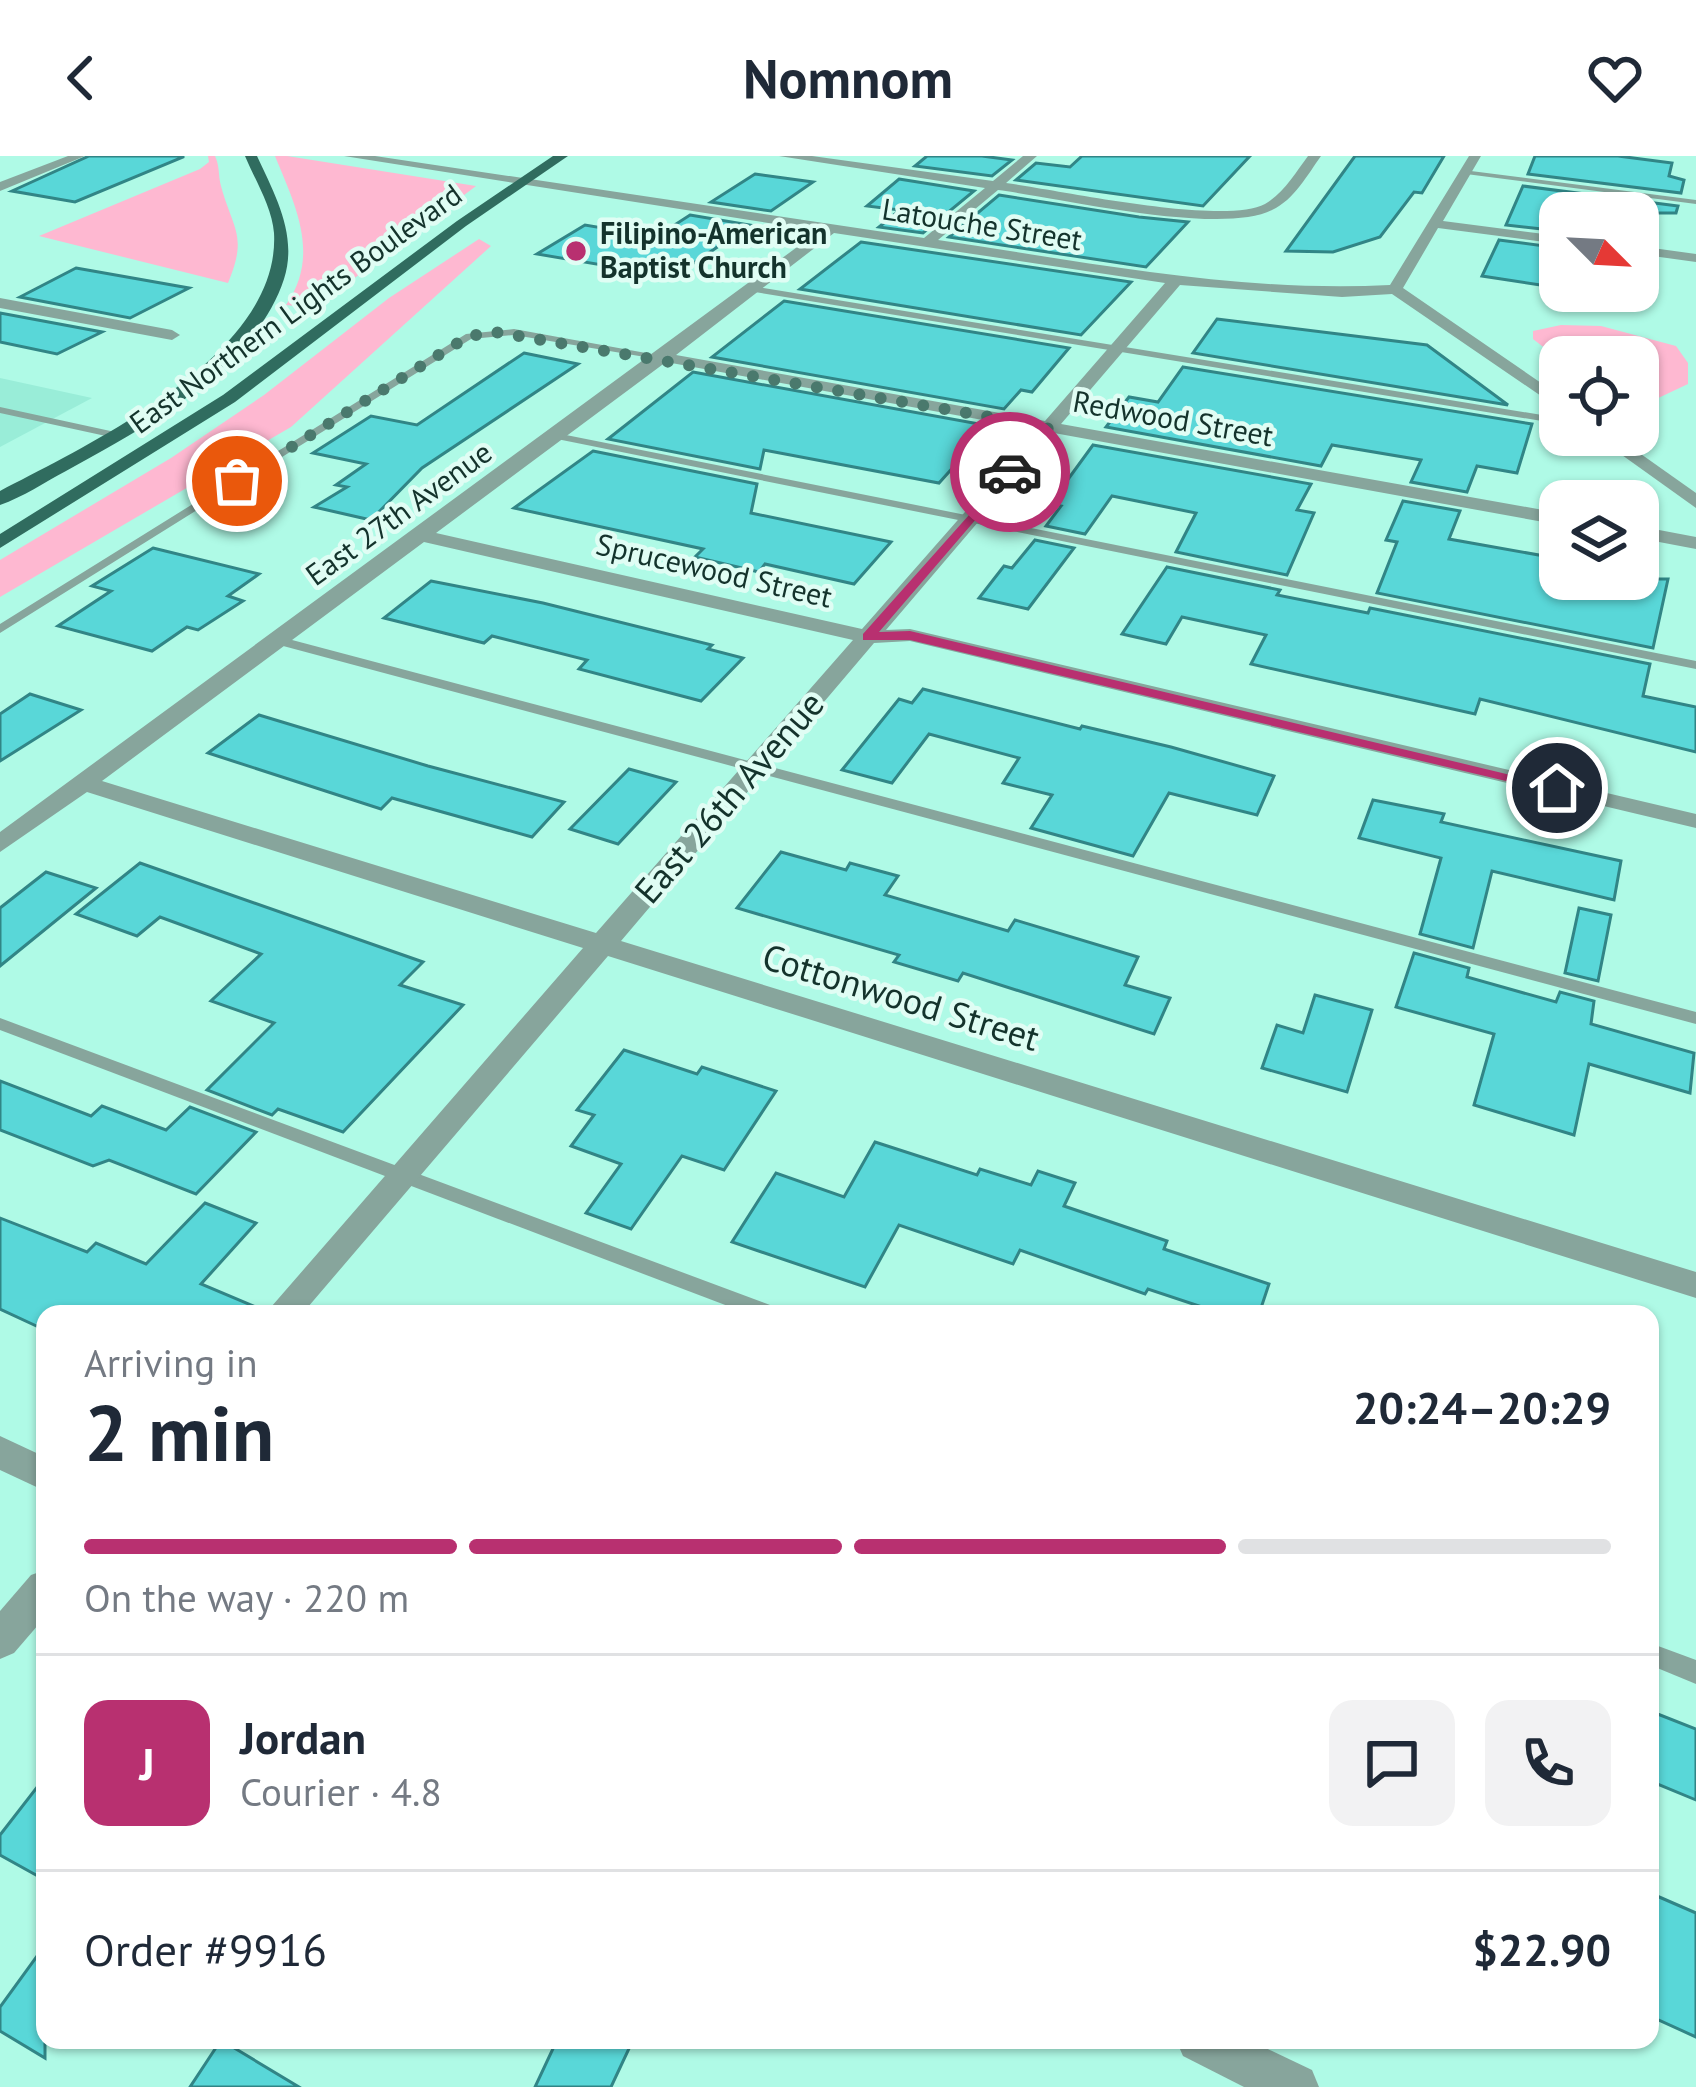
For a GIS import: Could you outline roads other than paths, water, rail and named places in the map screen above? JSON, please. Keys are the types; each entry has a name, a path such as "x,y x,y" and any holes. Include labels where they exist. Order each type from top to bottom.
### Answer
{"main road":[{"name":"East Northern Lights Boulevard","path":"0,499 165,404 230,349 259,312 280,264 281,234 251,156"},
{"name":"East Northern Lights Boulevard","path":"0,542 115,472 303,346 519,182 562,156"}],"street":[{"path":"0,187 79,156"},
{"name":"Latouche Street","path":"350,156 1176,280 1342,292 1395,289"},
{"path":"785,156 1215,215 1250,215 1274,208 1315,156"},
{"path":"926,244 1031,156"},
{"path":"1475,156 1395,289 1539,389"},
{"path":"1438,224 1539,237"},
{"name":"East 27th Avenue","path":"0,844 830,229"},
{"path":"1659,253 1696,258"},
{"name":"East 26th Avenue","path":"290,1305 1176,280"},
{"path":"0,303 172,335"},
{"name":"Redwood Street","path":"663,357 1539,514"},
{"path":"1632,456 1696,502"},
{"name":"Sprucewood Street","path":"421,535 868,637 910,635 1696,821"},
{"path":"1659,536 1696,543"},
{"name":"Cottonwood Street","path":"84,782 1696,1285"},
{"path":"0,1452 36,1470"},
{"path":"0,1640 36,1598"},
{"path":"1217,2049 1295,2087"}],"lane":[{"path":"1466,172 1696,202"},
{"path":"752,289 1539,417"},
{"name":"Redwood Street","path":"0,629 469,336 514,332 663,357"},
{"path":"0,410 115,435"},
{"path":"556,436 1696,665"},
{"path":"278,640 1696,1018"},
{"path":"0,1024 747,1305"},
{"path":"1659,1658 1696,1672"}],"place":[{"name":"Filipino-American Baptist Church","path":"576,251"}]}
